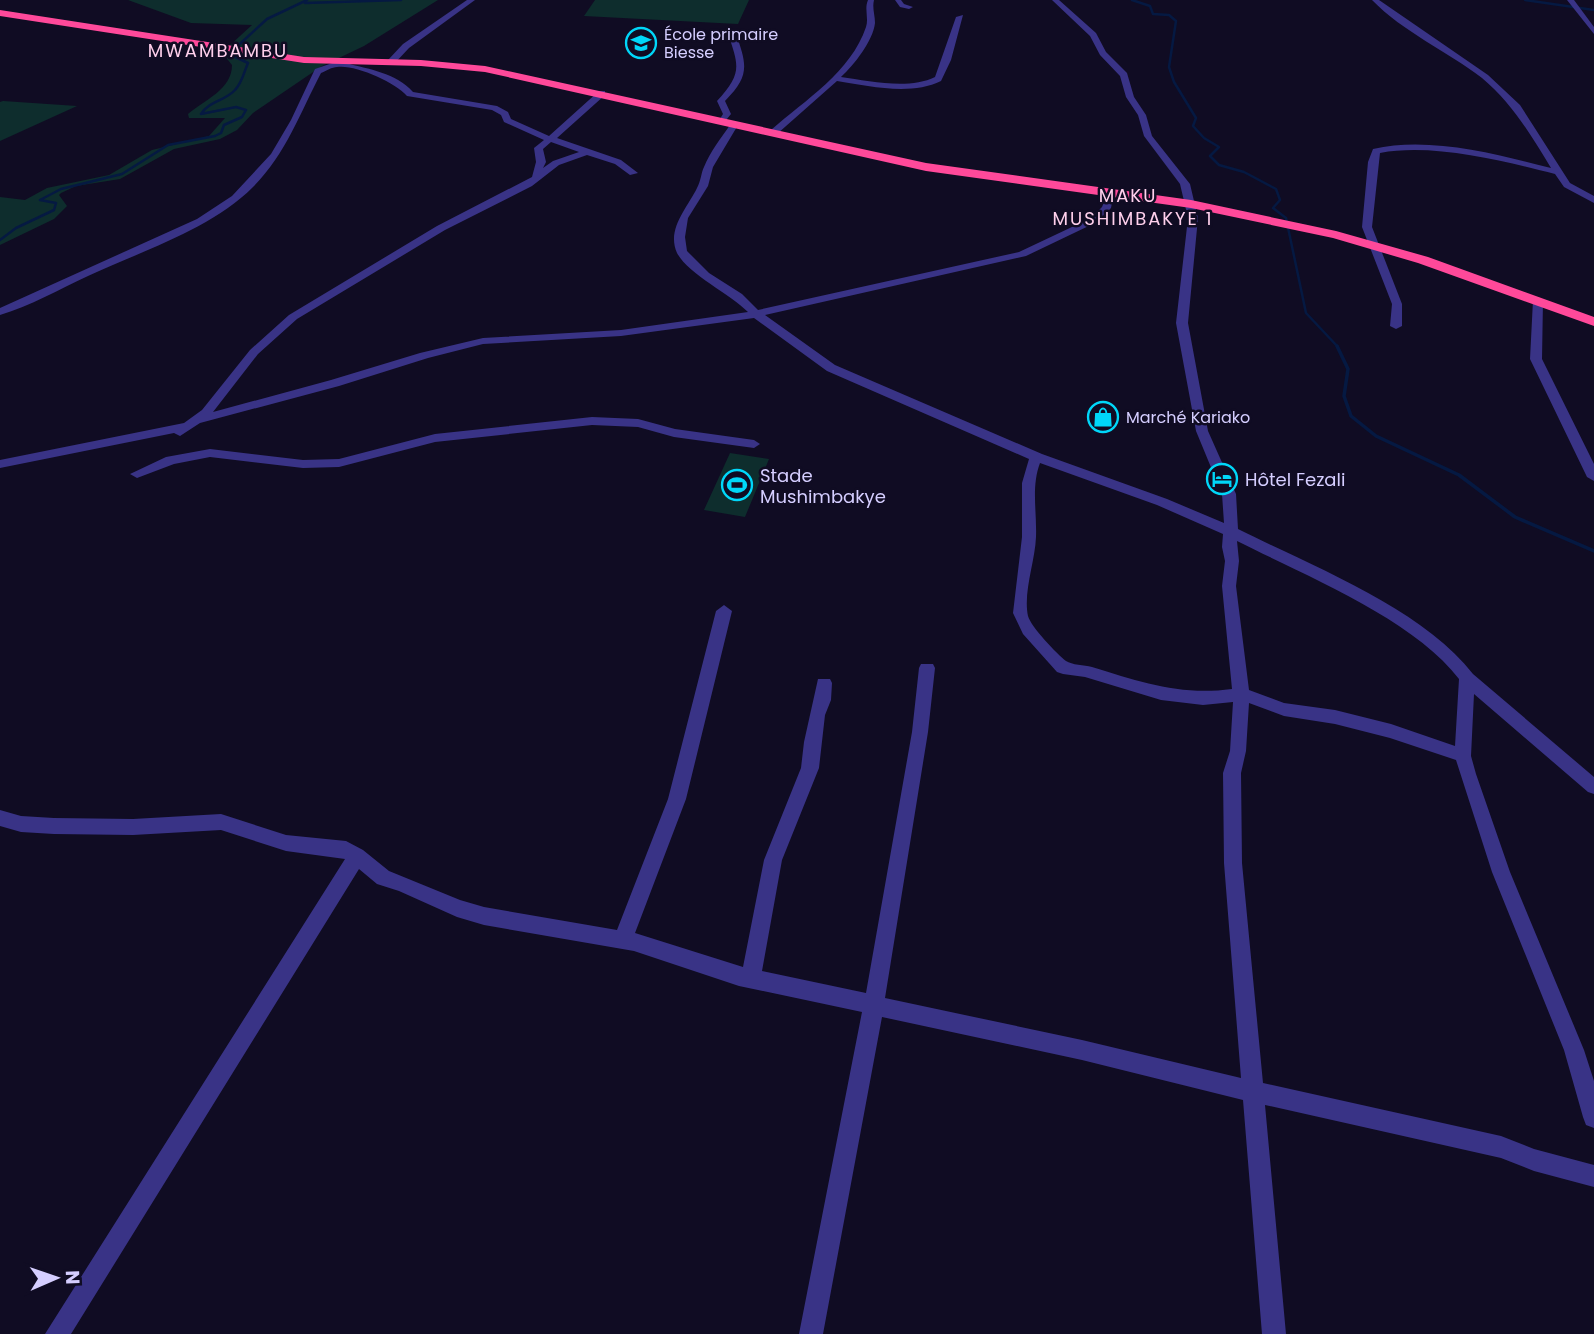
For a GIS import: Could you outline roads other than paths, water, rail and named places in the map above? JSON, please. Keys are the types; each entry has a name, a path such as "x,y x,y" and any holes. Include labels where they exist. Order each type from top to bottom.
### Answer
{"highway":[{"path":"0,13 304,60 471,66 926,167 1191,204 1372,244 1538,300 1594,323"}],"street":[{"path":"391,62 406,46 472,0"},
{"path":"774,132 853,62 871,24 871,0"},
{"path":"898,0 902,6 909,7"},
{"path":"1055,0 1093,35 1103,53 1124,75 1130,97 1142,115 1148,136 1185,184 1191,204 1194,225 1182,323 1202,431 1229,494 1229,548 1232,561 1229,586 1241,694 1238,751 1232,773 1233,863 1274,1334"},
{"path":"1375,0 1485,77 1517,107 1567,185 1594,200"},
{"path":"1570,0 1594,32"},
{"path":"836,78 897,86 926,85 941,76 960,17"},
{"path":"732,34 742,62 735,87 721,101 728,123 708,167 703,186 687,212 680,237 682,253 688,261 831,368 1037,457 1162,502 1230,531 1371,602 1432,642 1454,661 1467,678 1594,786"},
{"path":"304,60 318,71"},
{"path":"365,69 377,62"},
{"path":"0,312 200,221 241,196 269,165 306,100 318,71 341,63 365,69 397,83 410,94 494,108 505,114 507,120 550,139 618,162 633,173"},
{"path":"536,177 541,162 538,148 602,93"},
{"path":"1396,327 1397,304 1367,227 1376,151 1394,148 1423,149 1503,159 1558,172"},
{"path":"190,426 254,352 293,317 440,228 492,203 556,163 586,152"},
{"path":"0,464 190,426 424,355 482,341 639,331 755,313 1022,254 1094,220 1106,208 1111,194"},
{"path":"1538,300 1536,359 1594,477"},
{"path":"137,474 171,460 210,453 303,464 353,461 410,443 449,436 592,421 638,423 674,433 754,444"},
{"path":"379,452 389,438"},
{"path":"1037,457 1030,471 1029,537 1019,613 1033,637 1052,652 1063,668 1085,671 1161,694 1203,699 1241,694 1284,709 1391,730 1463,756"},
{"path":"623,940 677,799 724,611"},
{"path":"811,1334 874,1003 920,732 927,668"},
{"path":"1467,678 1463,756 1502,872 1574,1050 1594,1117"},
{"path":"751,978 773,860 810,768 812,742 823,700 824,683"},
{"path":"0,818 21,824 66,827 133,827 220,822 286,843 346,849 384,878 412,887 457,908 484,916 623,940 751,978 874,1003 1501,1147 1534,1160 1594,1177"},
{"path":"57,1334 357,856"}],"waterway":[{"path":"0,240 16,228 54,210 56,203 40,200 61,189 122,174 168,145 215,136 221,133 224,125 242,117 246,110 236,107 201,114 208,106 231,94 241,81 248,63 231,55 231,52 267,19 307,0"},
{"path":"305,3 401,0"},
{"path":"1132,0 1150,6 1153,14 1169,15 1176,21 1169,67 1174,82 1196,118 1193,126 1204,138 1219,147 1210,156 1219,165 1244,172 1276,189 1280,200 1273,208 1286,218 1306,313 1338,347"},
{"path":"1525,0 1594,10"},
{"path":"1337,346 1348,369 1344,396 1351,416 1376,436 1459,475 1515,517 1594,551"}],"place":[{"name":"École primaire Biesse","path":"641,43"},
{"name":"Marché Kariako","path":"1103,417"},
{"name":"Hôtel Fezali","path":"1222,479"},
{"name":"Stade Mushimbakye","path":"737,485"}],"district":[{"name":"MWAMBAMBU","path":"218,50"},
{"name":"MAKU","path":"1128,195"},
{"name":"MUSHIMBAKYE 1","path":"1133,218"}]}
